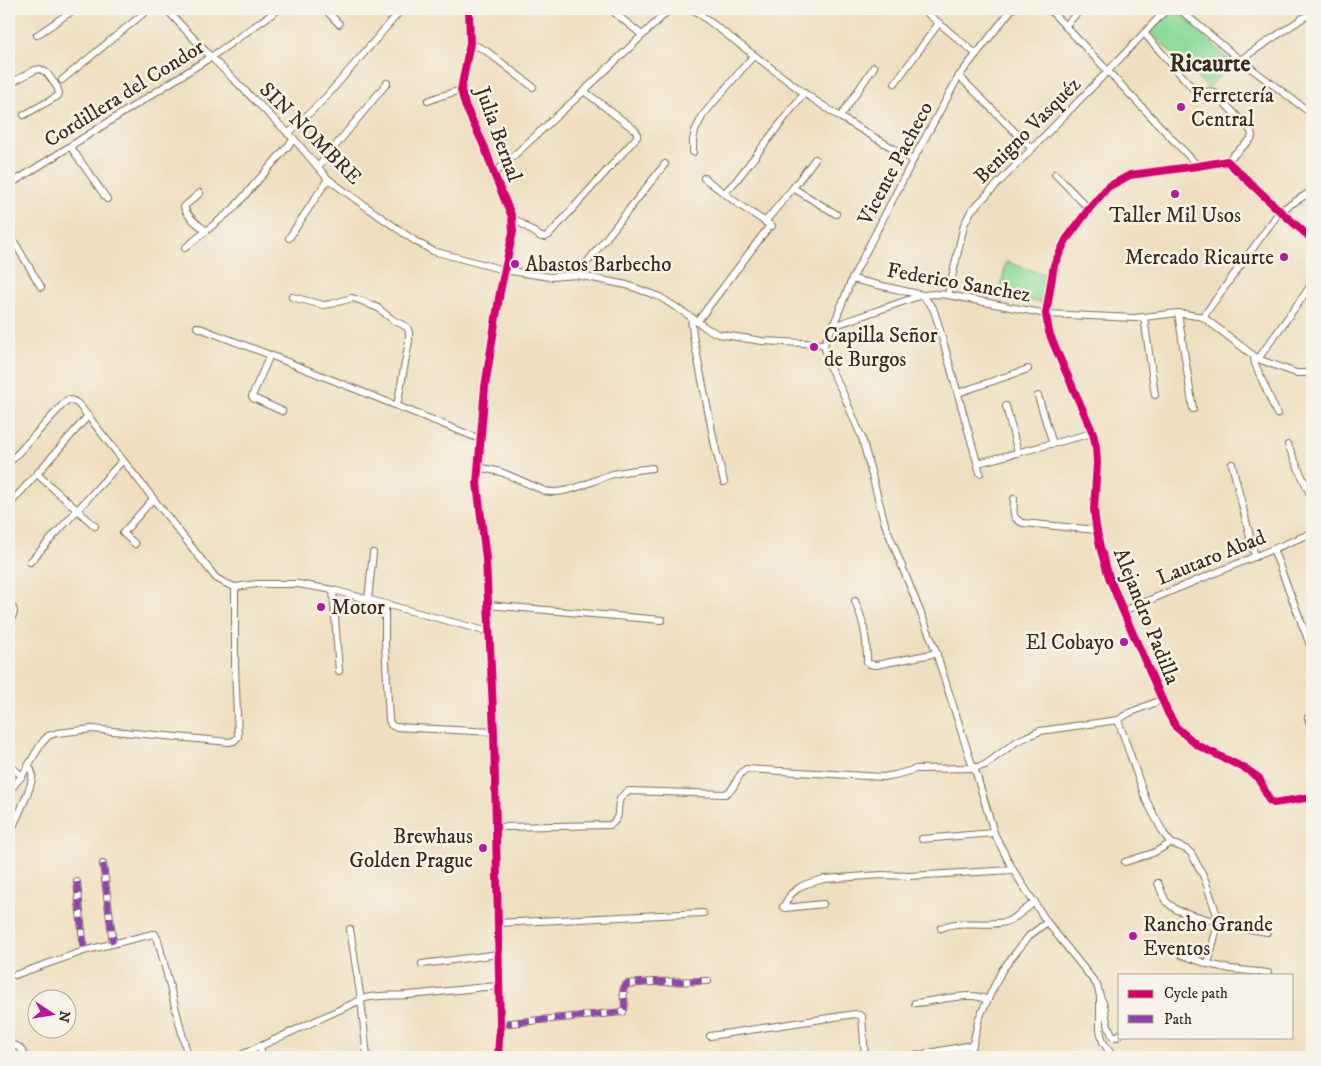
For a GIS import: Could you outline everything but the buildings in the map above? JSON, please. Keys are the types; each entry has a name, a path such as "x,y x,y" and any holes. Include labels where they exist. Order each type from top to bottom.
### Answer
{"street":[{"path":"37,36 75,9"},
{"path":"62,80 149,9"},
{"name":"SIN NOMBRE","path":"166,9 211,57 294,139 328,179 358,202 433,251 504,270 550,277 577,275 627,285 660,297 718,334 736,338 778,342 824,344"},
{"name":"Cordillera del Condor","path":"9,185 211,57 279,9"},
{"path":"325,9 338,24"},
{"path":"288,134 326,97 402,9"},
{"name":"Julia Bernal","path":"469,9 470,43 461,90 465,105 485,148 512,217 513,232 504,270 486,378 477,483 486,559 494,732 500,1024 498,1057"},
{"path":"610,9 642,35"},
{"path":"494,174 670,9"},
{"path":"693,9 804,93 840,117 913,160"},
{"name":"Vicente Pacheco","path":"824,344 852,279 913,160 960,76 1012,9"},
{"path":"1049,9 1198,166"},
{"path":"1066,26 1081,9"},
{"name":"Benigno Vasquéz","path":"948,295 963,230 971,211 1167,9"},
{"path":"1179,9 1240,60 1312,114"},
{"path":"1240,60 1311,13 1304,9"},
{"path":"926,10 938,23 976,54"},
{"path":"895,83 938,23"},
{"path":"1144,33 1197,93 1214,92 1251,131 1251,139 1227,161 1312,238"},
{"path":"470,43 485,50 533,87"},
{"path":"693,152 695,131 703,115 754,55"},
{"path":"840,117 874,67"},
{"path":"10,81 40,69 47,73 57,88 58,96 24,115"},
{"path":"960,76 1032,149"},
{"path":"318,167 387,83"},
{"path":"428,101 461,90"},
{"path":"512,217 542,237 549,235 637,137 638,133 635,130 584,91"},
{"path":"724,193 736,181 804,93"},
{"path":"185,248 234,210 294,139"},
{"path":"70,146 107,199"},
{"path":"697,322 815,159"},
{"name":"Alejandro Padilla","path":"973,768 985,764 1026,736 1040,731 1118,720 1161,700 1109,577 1094,510 1097,463 1093,433 1054,345 1049,332 1046,314 1054,265 1066,240 1108,187 1130,175 1227,161"},
{"path":"577,275 665,164"},
{"path":"1055,174 1089,209"},
{"path":"704,178 768,225"},
{"path":"289,238 328,179"},
{"path":"793,188 836,214"},
{"path":"1203,317 1280,211 1312,192"},
{"path":"200,194 184,207 184,211 206,231"},
{"path":"9,232 41,287"},
{"name":"Federico Sanchez","path":"852,279 922,295 948,295 1046,314 1135,318 1178,313 1203,317 1256,358 1296,373 1312,373"},
{"path":"1277,414 1255,364 1256,358 1312,284"},
{"path":"833,326 922,295 933,308 938,323 980,473"},
{"path":"292,297 323,305 352,298 378,308 393,320 407,327 409,341 397,406"},
{"path":"1178,313 1193,409"},
{"path":"691,316 694,344 724,482"},
{"path":"1144,317 1156,394"},
{"path":"197,327 480,439"},
{"path":"824,344 829,366 842,390 862,438 885,524 936,653 994,834 1013,870 1047,922 1097,985 1113,1037 1118,1037"},
{"path":"270,355 252,396 254,400 282,412"},
{"path":"958,393 1028,369"},
{"path":"1038,396 1053,444"},
{"path":"9,463 67,400 72,400 88,416 216,578 235,587 257,584 298,584 333,590 489,632"},
{"path":"1006,406 1018,453"},
{"path":"9,505 88,416"},
{"path":"978,463 1093,433"},
{"path":"1288,445 1312,499"},
{"path":"30,562 123,460"},
{"path":"1232,464 1255,557"},
{"path":"478,466 501,472 552,493 614,474 652,468"},
{"path":"37,474 95,526"},
{"path":"135,544 123,533 153,498"},
{"path":"1014,499 1014,516 1016,520 1023,523 1097,530"},
{"name":"Lautaro Abad","path":"1123,611 1312,533"},
{"path":"1273,549 1312,650"},
{"path":"368,600 373,553"},
{"path":"9,791 22,776 41,744 48,736 57,733 92,729 234,741 238,736 235,667 235,587"},
{"path":"333,590 339,671"},
{"path":"855,601 862,617 867,662 869,664 876,665 936,653"},
{"path":"385,604 385,643 389,720 391,725 395,727 494,732"},
{"path":"488,605 662,620"},
{"path":"9,607 13,608 14,612 9,625"},
{"path":"1161,700 1176,727 1197,745 1246,769 1259,778 1269,800 1274,803 1312,797"},
{"path":"1308,718 1312,729"},
{"path":"1118,720 1146,800 1164,834 1171,843 1186,849 1190,853 1200,868 1212,899 1218,923 1208,964"},
{"path":"9,765 22,776"},
{"path":"9,837 29,791 33,774 28,766"},
{"path":"497,827 610,825 616,822 618,818 619,800 622,794 629,792 725,794 731,791 740,773 746,770 883,777 895,776 916,769 973,768"},
{"path":"922,839 994,834"},
{"path":"1125,862 1153,853 1171,843"},
{"path":"103,864 113,943"},
{"path":"823,904 783,907 791,894 800,887 824,879 1013,870"},
{"path":"77,882 84,951"},
{"path":"1158,883 1165,900 1173,908 1181,912 1218,923 1267,932"},
{"path":"941,928 954,924 1006,922 1014,919 1035,902"},
{"path":"498,923 703,913"},
{"path":"970,1057 979,1018 1002,970 1029,936 1047,922"},
{"path":"350,929 361,1000 367,1057"},
{"path":"15,975 113,943 152,934 157,936 188,1057"},
{"path":"422,964 499,954"},
{"path":"1182,956 1231,969 1268,973"},
{"path":"500,1024 623,1012 626,1007 623,989 624,985 627,984 708,981"},
{"path":"236,1057 361,1000 378,995 406,995 499,986"},
{"path":"915,1003 950,997 974,996 988,1000"},
{"path":"1100,996 1102,1042 1113,1057"},
{"path":"710,1036 855,1014 862,1016 865,1057"},
{"path":"9,1046 16,1045 25,1057"},
{"path":"907,1057 972,1045"},
{"path":"260,1046 262,1057"}],"green space":[{"path":"1173,9 1176,9 1232,63 1208,88 1150,32"},
{"path":"1006,262 1047,275 1042,303 999,296"}],"marked path":[{"path":"1308,718 1312,729"},
{"path":"103,864 113,943"},
{"path":"77,882 84,951"},
{"path":"500,1024 623,1012 625,1008 623,990 627,984 708,981"}],"cycle path":[{"path":"469,9 470,43 461,90 465,105 485,148 512,217 513,232 500,292 485,387 477,483 486,559 494,732 500,1024 498,1057"},
{"path":"1312,239 1227,161 1130,175 1108,187 1066,240 1054,265 1046,314 1049,332 1054,345 1093,433 1097,463 1094,510 1100,547 1109,577 1168,713 1176,727 1197,745 1246,769 1259,778 1269,800 1274,803 1312,797"}],"place":[{"name":"Ferretería Central","path":"1181,107"},
{"name":"Taller Mil Usos","path":"1175,194"},
{"name":"Mercado Ricaurte","path":"1284,257"},
{"name":"Abastos Barbecho","path":"515,264"},
{"name":"Capilla Señor de Burgos","path":"814,347"},
{"name":"Motor","path":"321,607"},
{"name":"El Cobayo","path":"1124,642"},
{"name":"Brewhaus Golden Prague","path":"483,848"},
{"name":"Rancho Grande Eventos","path":"1133,936"}],"district":[{"name":"Ricaurte","path":"1210,63"}]}
